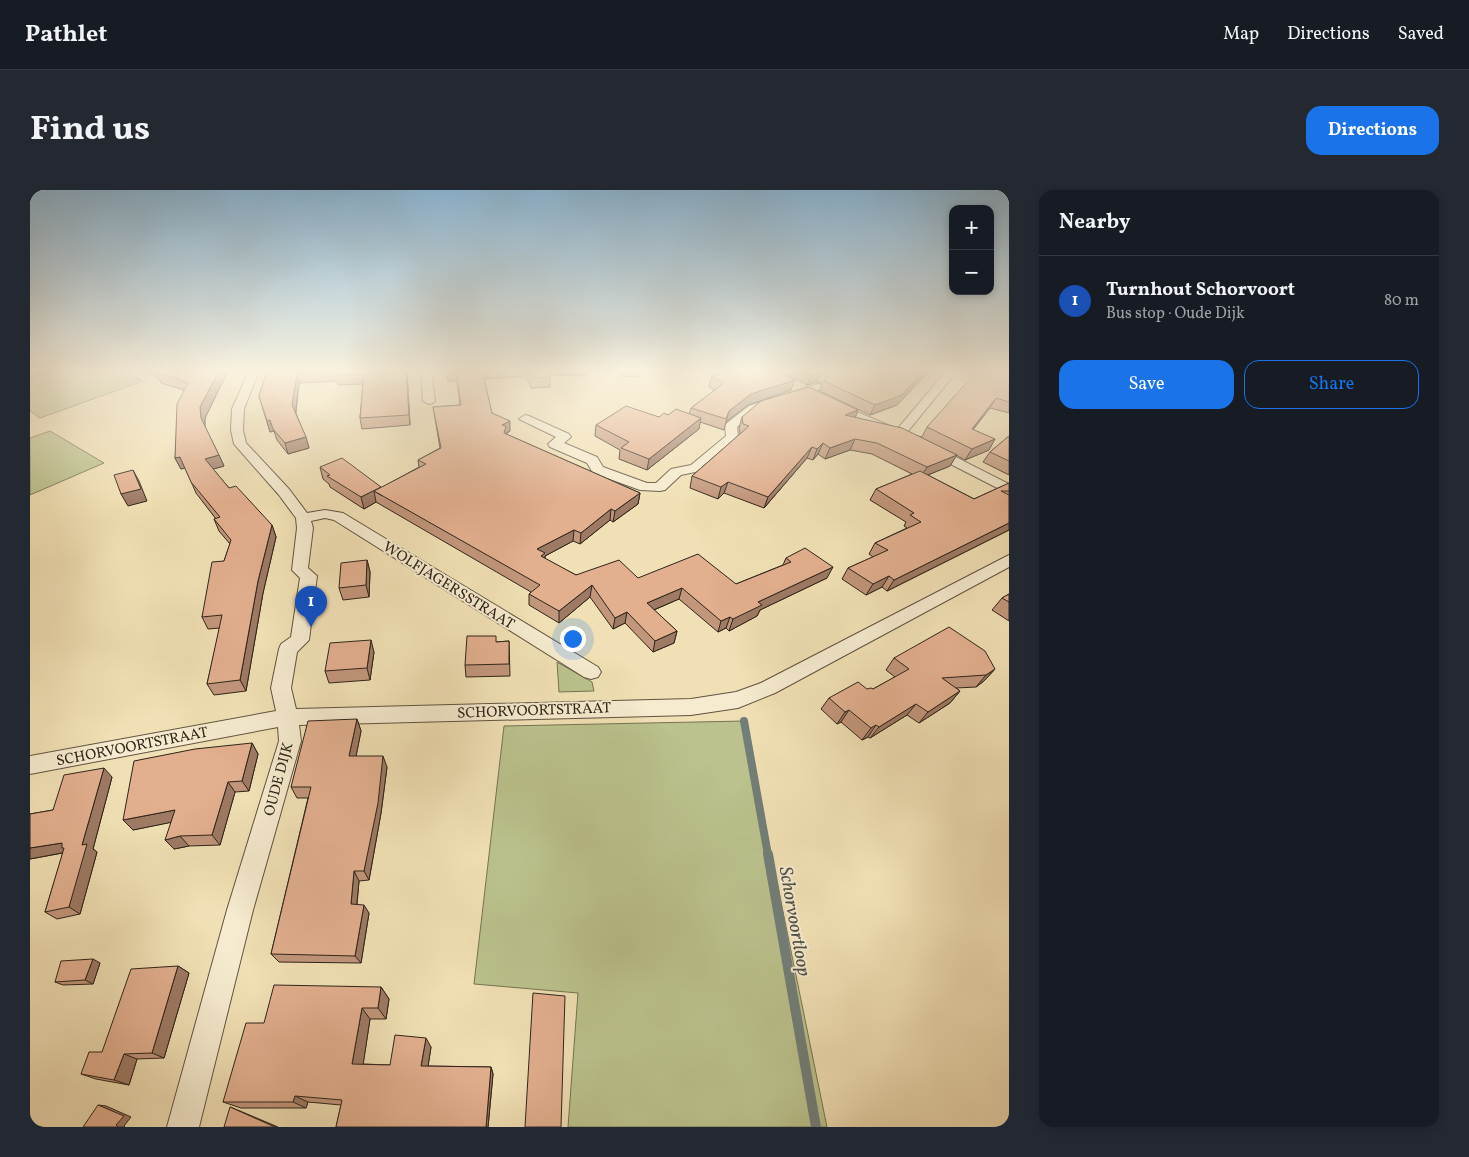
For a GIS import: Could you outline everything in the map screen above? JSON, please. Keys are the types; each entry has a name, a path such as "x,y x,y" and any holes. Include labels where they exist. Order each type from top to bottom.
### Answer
{"street":[{"path":"238,415 237,430 240,444 284,492 303,518"},
{"path":"525,419 565,437 554,444 592,460 598,470 645,488 651,488 660,487 676,472 695,468 732,436 731,426 745,415"},
{"path":"860,415 880,427 908,437 1009,490"},
{"path":"872,415 890,423 908,437"},
{"path":"908,437 923,415"},
{"name":"WOLFJAGERSSTRAAT","path":"303,518 326,514 338,516 591,672"},
{"name":"OUDE DIJK","path":"183,1127 240,910 290,741 288,717 281,688 288,649 300,640 309,576 300,570 304,528 303,518"},
{"name":"SCHORVOORTSTRAAT","path":"30,765 288,717 691,706 738,700 768,688 1009,560"}],"green space":[{"path":"35,415 49,415 40,418"},
{"path":"50,431 104,463 30,495 30,438"},
{"path":"557,662 592,682 594,691 559,692"},
{"path":"744,721 827,1127 568,1127 578,993 474,984 504,726"}],"building":[{"path":"177,415 201,415 219,455 205,459 229,488 236,486 272,525 258,581 240,680 207,684 222,615 202,617 212,562 224,561 231,540 214,519 220,517 191,482 180,457 175,458"},
{"path":"265,415 296,415 306,437 285,443 273,429 270,420 267,421"},
{"path":"360,415 409,415 360,418"},
{"path":"435,415 496,415 510,421 502,425 506,426 504,433 640,493 615,511 611,509 581,533 574,530 537,549 545,553 541,556 576,575 619,560 638,578 698,554 736,584 791,562 786,558 805,548 833,567 758,602 762,605 733,619 730,617 721,621 682,588 647,603 677,631 655,641 627,612 615,618 592,585 559,611 529,594 540,585 374,491 426,464 418,460 441,448"},
{"path":"612,415 652,415 659,417 662,415 692,415 701,418 649,459 621,448 629,442 596,425"},
{"path":"712,415 728,415 726,419"},
{"path":"745,415 846,415 902,428 957,455 927,467 877,443 855,439 830,448 823,443 817,449 812,447 768,497 728,482 721,487 692,476 749,426 743,424 742,417"},
{"path":"938,415 983,415 972,429 995,439 972,449 927,427"},
{"path":"1009,436 1009,461 990,452"},
{"path":"342,458 381,487 361,497 327,476 330,475 320,467"},
{"path":"133,470 141,489 121,494 114,475"},
{"path":"920,471 974,499 1009,483 1009,491 1001,491 1009,495 1009,523 894,580 889,576 873,584 848,568 888,550 875,543 921,522 910,515 914,513 876,489"},
{"path":"367,560 366,585 339,588 341,563"},
{"path":"1009,594 1009,602 1002,598"},
{"path":"949,627 985,651 995,669 986,675 942,678 960,691 928,712 916,704 879,727 876,725 871,728 849,710 845,712 829,698 858,682 867,689 873,689 909,669 894,658"},
{"path":"467,636 496,636 496,642 509,641 509,664 465,665"},
{"path":"371,640 367,668 325,671 330,643"},
{"path":"357,719 349,756 383,756 378,803 364,871 354,871 351,904 364,905 355,956 271,954 311,787 291,787 308,721"},
{"path":"252,743 242,781 228,782 212,835 180,836 165,840 175,810 123,820 134,761 195,749"},
{"path":"104,768 82,845 87,844 69,907 45,912 64,848 62,848 62,843 30,848 30,814 53,810 64,775"},
{"path":"93,959 85,980 55,982 61,961"},
{"path":"178,966 152,1053 124,1054 114,1080 81,1074 89,1052 102,1052 131,969"},
{"path":"274,985 381,987 378,1008 362,1008 352,1064 390,1065 395,1035 426,1038 421,1066 491,1067 486,1127 336,1127 342,1100 295,1096 293,1102 223,1102 246,1023 264,1023"},
{"path":"533,993 565,996 561,1127 525,1127"},
{"path":"98,1105 124,1116 116,1125 118,1127 83,1127"},
{"path":"230,1107 275,1127 224,1127"}],"waterway":[{"name":"Schorvoortloop","path":"744,721 768,855"},
{"name":"Schorvoortloop","path":"768,854 816,1127"}],"place":[{"name":"Turnhout Schorvoort","path":"311,627"}]}
